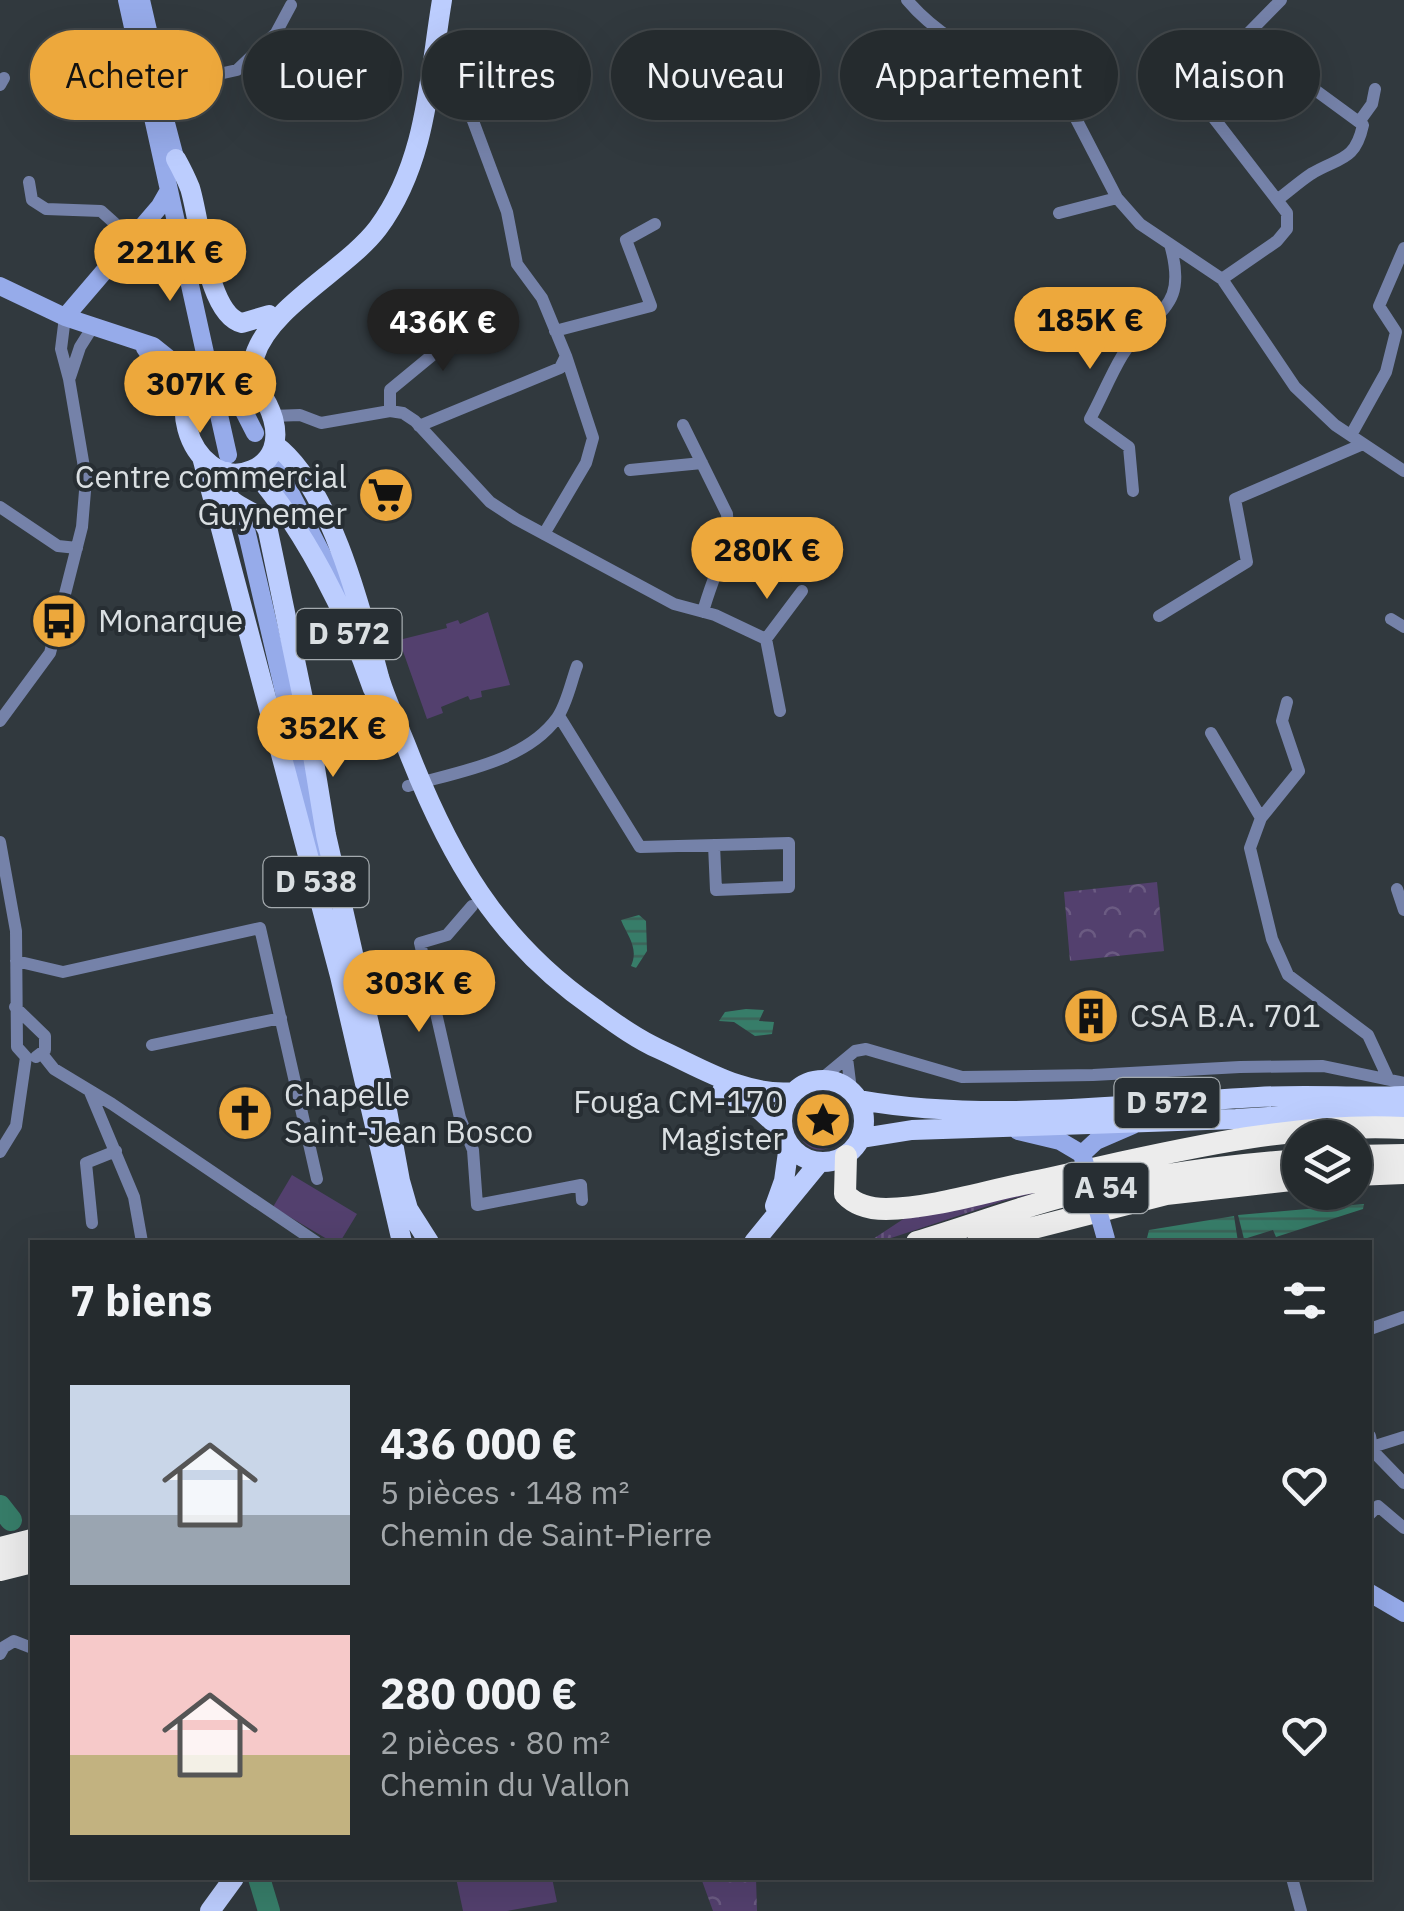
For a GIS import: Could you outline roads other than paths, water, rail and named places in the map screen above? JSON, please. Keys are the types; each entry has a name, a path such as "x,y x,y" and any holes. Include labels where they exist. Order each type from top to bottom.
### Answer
{"highway":[{"path":"846,1156 845,1194 863,1206 884,1209 996,1190 1197,1146 1295,1132 1404,1128"},
{"path":"1372,1156 1404,1155"},
{"name":"A 54","path":"924,1240 1059,1198 1159,1177 1282,1161"},
{"path":"1372,1174 1404,1173"},
{"name":"A 54","path":"985,1240 1166,1194 1282,1180"},
{"path":"1014,1240 1073,1216"},
{"path":"0,1548 30,1540"},
{"path":"0,1570 30,1562"}],"main road":[{"path":"127,0 168,192 217,372 255,433"},
{"path":"141,0 146,30"},
{"path":"437,30 442,0"},
{"path":"165,120 217,372"},
{"path":"256,386 255,354 267,334 290,308 356,252 392,206 409,174 422,120"},
{"path":"176,159 180,236"},
{"path":"176,159 190,186 210,274 226,314 242,323 290,308"},
{"path":"65,318 168,192"},
{"path":"0,286 65,318 153,346 178,366 217,372 246,376 256,386 277,432 271,455 252,470 202,457 194,447 184,406 194,386 217,372 269,315"},
{"path":"142,344 184,406"},
{"path":"217,406 228,463"},
{"path":"276,445 298,466 335,540 355,590 414,784 472,906 547,987 627,1044 760,1110 786,1138 807,1160 819,1163 846,1156 862,1138 864,1112 855,1095 832,1080 820,1080 794,1092 786,1103 786,1138 784,1181 771,1224"},
{"name":"D 538","path":"202,457 340,976 408,1209 428,1240"},
{"name":"D 538","path":"228,463 226,496 259,516 268,530 306,713 402,1240"},
{"path":"278,469 333,572 380,678"},
{"name":"D 572","path":"252,470 271,491 316,562 414,784"},
{"path":"245,525 296,739 340,976"},
{"path":"296,739 326,836"},
{"path":"414,784 475,889 531,958 562,986 642,1041 703,1069 766,1093 794,1092"},
{"name":"D 572","path":"855,1095 944,1110 1137,1123 1404,1109"},
{"name":"D 572","path":"862,1138 912,1130 1002,1128 1262,1096 1404,1096"},
{"path":"1074,1117 1106,1240"},
{"path":"1082,1154 1096,1141 1137,1123"},
{"path":"1002,1128 1060,1141 1082,1154"},
{"path":"756,1240 819,1163"},
{"path":"1372,1595 1404,1613"},
{"path":"196,1911 217,1880"},
{"path":"210,1911 233,1880"}],"street":[{"path":"907,0 936,31 958,46 1061,101 1073,114 1117,198 1140,224 1222,278 1295,387 1350,435 1404,471"},
{"path":"1252,30 1281,0"},
{"path":"223,73 237,70 276,32 291,4"},
{"path":"1358,122 1372,104 1375,89"},
{"path":"1277,200 1312,174 1348,157 1359,144 1363,125 1320,94"},
{"path":"473,120 507,212 517,264 542,298 556,330 593,438 586,463 544,534"},
{"path":"1215,120 1287,213 1287,229 1277,241 1222,278"},
{"path":"29,182 32,200 46,208 102,211 131,238"},
{"path":"1059,213 1117,198"},
{"path":"556,330 651,306 626,240 655,224"},
{"path":"1133,491 1129,447 1090,419 1123,353 1170,304 1177,268 1170,244"},
{"path":"1350,435 1386,372 1396,332 1380,306 1381,297 1404,248"},
{"path":"0,720 50,653 76,548 86,479 61,349 65,318"},
{"path":"390,412 390,390 470,324"},
{"path":"69,379 80,347 92,328"},
{"path":"419,426 560,368 566,356"},
{"path":"272,416 300,415 321,423 403,413 490,502 674,604 704,612 766,639"},
{"path":"684,426 726,514 728,528 704,612"},
{"path":"1158,616 1247,562 1235,499 1364,444"},
{"path":"630,470 702,464"},
{"path":"0,507 58,546 76,548"},
{"path":"780,710 766,639 802,590"},
{"path":"414,784 488,762 533,742 559,716 576,666"},
{"path":"1287,702 1282,721 1298,771 1261,818 1250,848 1272,940 1288,975 1368,1035 1385,1079"},
{"path":"559,716 640,847 714,845 789,843 790,887 716,890 714,845"},
{"path":"1211,733 1261,818"},
{"path":"0,842 16,931 17,1047 26,1057"},
{"path":"1397,890 1404,910"},
{"path":"472,906 447,935 420,944 460,1118 472,1150 478,1205 581,1185 582,1200"},
{"path":"16,961 63,972 260,928 317,1179"},
{"path":"15,1007 46,1041 42,1054"},
{"path":"152,1045 281,1018"},
{"path":"17,1038 28,1028 38,1030"},
{"path":"820,1080 847,1058 866,1049 936,1072 989,1078 1323,1066 1404,1084"},
{"path":"26,1057 42,1054"},
{"path":"42,1054 54,1069 313,1240"},
{"path":"0,1152 16,1126 26,1057"},
{"path":"847,1058 855,1095"},
{"path":"89,1090 134,1198 142,1240"},
{"path":"92,1223 86,1163 116,1151"},
{"path":"1372,1328 1404,1317"},
{"path":"1372,1444 1404,1437"},
{"path":"1372,1445 1404,1483"},
{"path":"1372,1512 1378,1506 1404,1528"},
{"path":"0,1654 14,1641 30,1647"},
{"path":"1293,1880 1301,1911"}],"waterway":[{"path":"0,1506 11,1520"},
{"path":"260,1880 269,1911"}],"tunnel":[{"path":"207,362 217,406"}],"place":[{"name":"Centre commercial Guynemer","path":"386,495"},
{"name":"Monarque","path":"59,621"},
{"name":"CSA B.A. 701","path":"1091,1016"},
{"name":"Chapelle Saint-Jean Bosco","path":"245,1113"},
{"name":"Fouga CM-170 Magister","path":"823,1120"}]}
